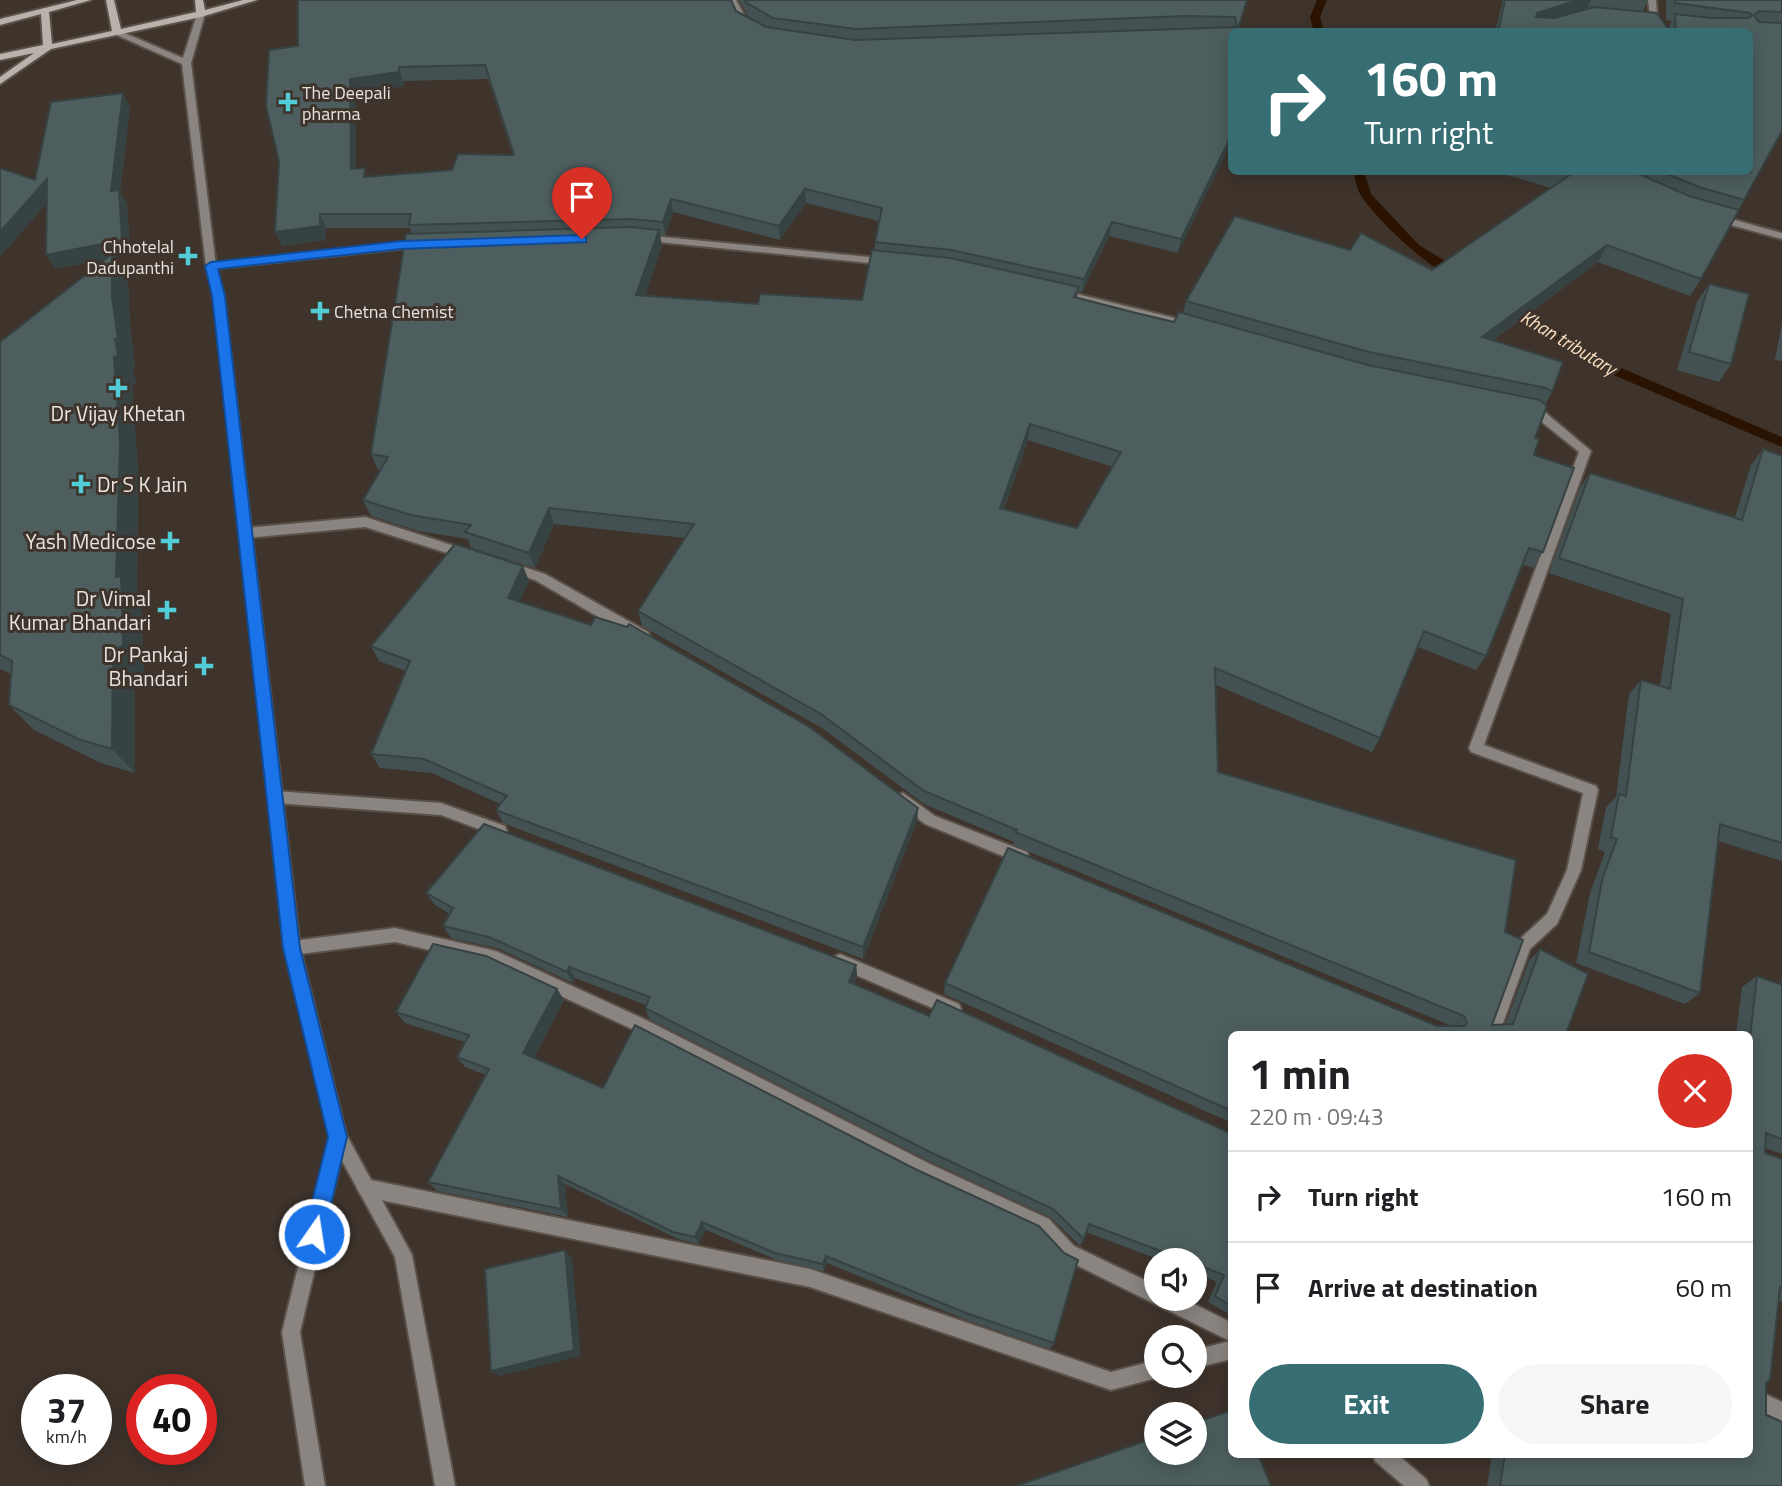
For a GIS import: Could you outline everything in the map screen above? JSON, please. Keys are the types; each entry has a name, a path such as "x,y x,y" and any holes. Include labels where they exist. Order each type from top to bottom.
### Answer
{"main road":[{"path":"0,22 87,0"},
{"path":"110,0 117,33"},
{"path":"199,0 201,14"},
{"path":"0,57 117,33 253,0"},
{"path":"44,12 48,47"},
{"path":"0,80 48,47"}],"street":[{"path":"732,0 742,19 761,30"},
{"path":"1652,0 1655,25"},
{"path":"201,14 186,63 211,266 219,296 292,948 338,1137 403,1255 445,1486"},
{"path":"1641,23 1669,26"},
{"path":"117,33 186,63"},
{"path":"1696,212 1782,236"},
{"path":"634,237 898,263"},
{"path":"211,266 429,244"},
{"path":"1054,292 1210,331"},
{"path":"1492,1031 1524,946 1552,919 1574,870 1591,790 1476,748 1585,451 1536,411 1509,406"},
{"path":"245,533 365,522 540,577 660,645"},
{"path":"889,789 930,820 1031,861"},
{"path":"275,797 441,809 519,838"},
{"path":"292,948 395,935 496,958 638,1024 922,1169 1043,1225 1068,1252 1144,1290"},
{"path":"829,957 881,976 969,1016"},
{"path":"315,1486 291,1332 338,1137"},
{"path":"366,1188 810,1278 1111,1381 1144,1372"},
{"path":"1188,1311 1228,1331"},
{"path":"1207,1356 1228,1351"},
{"path":"1753,1398 1782,1412"},
{"path":"1387,1458 1419,1486"}],"building":[{"path":"298,0 731,0 736,11 766,27 855,40 1237,27 1235,17 1184,16 856,29 773,18 745,0 1247,0 1238,28 1228,28 1228,142 1181,239 1112,222 1084,279 951,250 875,242 882,208 805,189 779,226 671,199 663,222 631,219 409,225 411,214 320,214 320,226 275,232 279,161 266,106 269,50 298,46","holes":["485,65 514,155 458,154 452,170 364,177 365,168 351,169 350,79 399,72 399,67"]},
{"path":"1505,0 1578,0 1537,13 1536,17 1555,18 1594,7 1657,13 1667,28 1499,28"},
{"path":"1675,0 1782,0 1782,12 1759,11 1754,15 1759,22 1782,23 1782,131 1744,200 1669,175 1753,175 1753,28 1676,28 1675,14 1711,18 1749,18 1752,15 1675,3"},
{"path":"123,93 111,191 119,190 122,240 46,255 47,179 0,232 0,168 35,180 51,102"},
{"path":"1570,175 1642,175 1689,196 1739,210 1701,279 1607,245 1482,337 1563,362 1552,392 1546,388 1369,352 1186,301 1235,216 1350,250 1361,233 1432,270"},
{"path":"631,227 659,230 636,295 758,304 760,294 862,300 872,250 950,258 1079,287 1074,297 1136,313 1174,322 1179,312 1368,365 1540,400 1547,406 1535,438 1539,439 1534,455 1574,468 1543,552 1529,548 1486,656 1424,631 1380,738 1215,668 1218,772 1516,860 1505,932 1523,940 1492,1025 1513,1024 1540,949 1588,974 1567,1031 1228,1031 1228,1109 945,983 1008,848 1437,1026 1465,1026 1467,1023 1464,1016 1015,832 1017,830 924,791 821,714 638,611 694,524 549,508 529,553 465,532 471,525 411,515 363,500 388,457 371,454 406,234","holes":["1030,424 1121,452 1077,528 1000,508"]},
{"path":"112,254 112,297 118,339 115,339 118,356 114,357 120,442 116,577 121,576 123,646 113,649 112,749 78,739 9,705 12,661 0,655 0,342"},
{"path":"1709,284 1749,294 1731,364 1689,352"},
{"path":"1763,449 1782,456 1782,843 1720,824 1700,993 1589,952 1602,880 1617,839 1611,837 1619,794 1626,796 1641,680 1670,689 1683,599 1559,558 1590,473 1742,520"},
{"path":"455,544 523,566 508,598 591,625 595,617 627,627 629,624 808,726 918,808 863,947 496,810 507,796 424,759 371,754 410,661 371,646"},
{"path":"484,824 856,965 849,982 929,1016 937,1000 1228,1132 1228,1304 1215,1296 1224,1275 1207,1269 1207,1248 1152,1248 1089,1224 1084,1239 1053,1209 930,1152 645,1008 650,997 569,967 567,972 489,937 443,926 453,908 426,893"},
{"path":"433,944 486,956 557,989 523,1053 603,1088 635,1025 915,1169 1039,1226 1064,1253 1078,1260 1054,1343 966,1313 826,1256 823,1264 775,1253 702,1222 695,1237 673,1232 558,1176 561,1209 428,1182 489,1069 457,1057 469,1035 396,1012"},
{"path":"1757,976 1782,985 1782,1139 1766,1133 1765,1153 1782,1159 1782,1288 1780,1287 1770,1380 1766,1383 1766,1415 1782,1422 1782,1486 1500,1486 1504,1458 1753,1458 1753,1031 1751,1031"},
{"path":"565,1250 574,1350 491,1371 485,1269"},
{"path":"1228,1411 1228,1458 1260,1458 1271,1486 1016,1486 1144,1442 1144,1465 1207,1465 1207,1419"}],"waterway":[{"name":"Khan tributary","path":"1318,28 1315,17 1322,0"},
{"name":"Khan tributary","path":"1360,175 1366,195 1415,248 1457,274"},
{"name":"Khan tributary","path":"1509,306 1614,370 1782,442"}],"place":[{"name":"The Deepali pharma","path":"288,102"},
{"name":"Chhotelal Dadupanthi","path":"188,256"},
{"name":"Chetna Chemist","path":"320,311"},
{"name":"Dr Vijay Khetan","path":"118,388"},
{"name":"Dr S K Jain","path":"81,484"},
{"name":"Yash Medicose","path":"170,541"},
{"name":"Dr Vimal Kumar Bhandari","path":"167,610"},
{"name":"Dr Pankaj Bhandari","path":"204,666"}],"route":[{"path":"314,1234 338,1137 292,948 219,296 211,266 401,245 582,239"}]}
